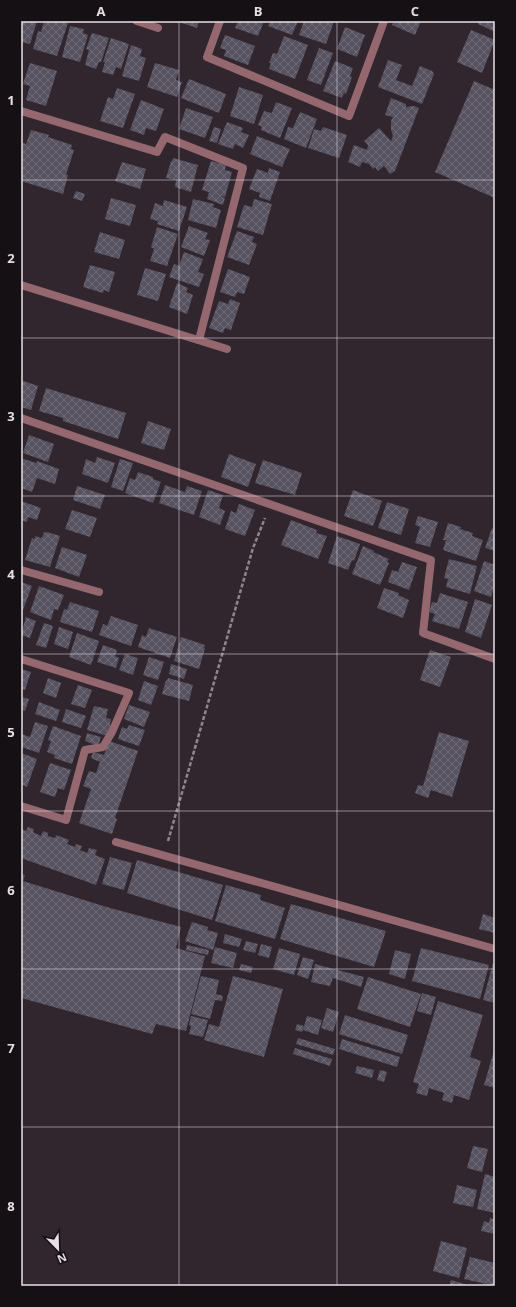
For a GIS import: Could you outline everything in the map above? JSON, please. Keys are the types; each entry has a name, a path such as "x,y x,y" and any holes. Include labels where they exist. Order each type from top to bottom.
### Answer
{"street":[{"path":"137,21 158,28"},
{"path":"220,21 207,58 349,116 384,21"},
{"path":"21,111 157,152 165,137 243,168 199,340"},
{"path":"21,285 227,349"},
{"path":"21,418 432,560 423,633 495,659"},
{"path":"21,570 99,592"},
{"path":"21,659 129,693 112,732 103,747 85,750 66,820 21,806"},
{"path":"116,842 495,949"}],"path":[{"path":"164,855 253,548 270,504"}],"building":[{"path":"21,21 37,21 30,44 21,42"},
{"path":"44,21 61,21 68,23 57,56 33,49 38,31 41,32"},
{"path":"176,21 199,21 197,28"},
{"path":"238,21 264,21 258,36 235,28"},
{"path":"270,21 298,21 292,35 268,26"},
{"path":"304,21 334,21 326,44 299,35"},
{"path":"394,21 421,21 415,35 392,25"},
{"path":"479,21 495,21 495,32 478,24"},
{"path":"70,26 84,29 83,33 88,35 80,62 62,57"},
{"path":"345,27 365,35 357,57 337,49"},
{"path":"471,30 495,40 482,73 457,62"},
{"path":"92,33 109,38 101,62 99,62 96,69 85,65 89,50 86,49"},
{"path":"225,35 255,46 248,65 224,56 226,50 220,48"},
{"path":"284,36 308,45 295,79 269,69 271,63 269,63 273,53 277,54"},
{"path":"111,38 129,44 121,69 116,67 113,75 102,72 105,62 103,62"},
{"path":"131,45 142,49 140,56 146,58 139,81 122,76"},
{"path":"319,48 333,53 321,85 307,80"},
{"path":"388,60 402,65 396,80 412,86 420,66 432,71 434,74 422,104 378,87"},
{"path":"335,61 353,68 350,76 352,77 346,94 344,93 342,98 323,91"},
{"path":"30,63 57,71 46,106 26,100 30,86 23,84"},
{"path":"155,63 179,70 176,80 182,82 177,97 147,87"},
{"path":"189,79 226,94 219,113 181,98"},
{"path":"474,81 495,90 495,198 435,172"},
{"path":"239,87 263,95 254,124 230,116"},
{"path":"117,88 135,94 123,128 100,121 108,97 113,99"},
{"path":"391,98 406,104 406,107 414,106 419,108 395,171 390,174 384,166 378,171 375,167 373,169 369,164 362,162 360,167 348,162 354,145 367,150 368,145 364,141 379,128 391,141 393,136 391,121 393,117 385,115"},
{"path":"141,100 164,109 156,131 146,128 144,135 130,130"},
{"path":"276,102 292,108 280,138 261,130 262,127 258,125 264,111 272,113"},
{"path":"186,108 213,117 205,138 179,129"},
{"path":"300,112 317,119 306,148 284,139 288,127 293,128"},
{"path":"227,122 243,128 241,132 249,135 243,148 235,144 233,149 218,144"},
{"path":"214,127 221,129 217,143 209,141"},
{"path":"323,127 347,135 339,158 308,148 314,129 321,131"},
{"path":"31,130 49,135 48,137 72,145 71,149 74,150 66,175 68,175 63,194 21,181 21,150 23,143 26,144"},
{"path":"257,136 290,149 282,167 250,154"},
{"path":"173,158 198,165 191,192 175,187 176,180 166,178"},
{"path":"211,161 226,165 225,170 232,172 225,197 219,196 225,198 223,205 207,199 209,192 202,190"},
{"path":"122,162 146,169 140,189 115,181"},
{"path":"269,168 280,172 270,201 259,197 260,193 249,189 257,169 268,173"},
{"path":"76,191 85,194 82,201 73,198"},
{"path":"111,198 136,205 130,226 105,219"},
{"path":"193,199 214,204 213,207 221,210 216,228 188,220"},
{"path":"254,199 272,204 263,235 237,227 244,205 252,207"},
{"path":"164,200 187,207 179,231 157,224 158,221 150,219 155,203 163,206"},
{"path":"189,226 208,233 205,239 210,240 204,256 181,247"},
{"path":"157,227 178,234 167,266 150,261 154,249 151,247"},
{"path":"237,231 254,237 252,242 257,244 249,265 227,257"},
{"path":"100,232 125,240 119,259 94,252"},
{"path":"184,252 203,259 198,272 204,274 199,287 169,277 174,264 179,266"},
{"path":"90,265 115,272 109,292 104,290 103,293 83,287"},
{"path":"145,268 166,274 158,301 137,295"},
{"path":"228,269 250,277 244,294 237,292 235,297 220,292"},
{"path":"177,283 188,288 186,292 193,295 187,314 169,307"},
{"path":"230,299 240,303 231,330 225,328 223,333 209,328 219,301 228,304"},
{"path":"21,380 38,386 31,410 21,407"},
{"path":"46,388 126,413 118,439 63,421 63,418 39,411"},
{"path":"148,421 171,429 164,450 141,443"},
{"path":"29,435 54,444 48,462 23,453"},
{"path":"229,454 256,464 248,487 221,477"},
{"path":"97,457 115,463 108,483 82,474 86,459 95,463"},
{"path":"21,458 36,463 37,461 59,469 55,484 37,478 32,492 21,488"},
{"path":"120,459 133,463 123,491 111,487"},
{"path":"263,460 302,473 295,495 255,483"},
{"path":"138,472 153,477 153,479 161,482 153,503 125,493 130,478 135,480"},
{"path":"165,485 185,492 187,486 202,491 194,515 159,503"},
{"path":"77,486 105,495 100,509 73,500"},
{"path":"208,490 223,495 219,508 225,511 220,525 199,517"},
{"path":"353,490 382,501 373,526 344,516"},
{"path":"21,501 41,508 37,520 28,517 27,522 21,520"},
{"path":"387,502 409,509 401,535 378,528"},
{"path":"239,504 255,510 245,536 225,529 231,511 236,513"},
{"path":"72,510 97,518 90,537 65,529"},
{"path":"418,516 438,522 430,547 415,543 420,527 415,525"},
{"path":"291,520 317,530 316,533 327,536 318,559 281,545"},
{"path":"448,523 461,527 460,529 473,533 472,536 483,540 476,561 443,550 446,540 443,540"},
{"path":"492,528 495,530 495,551 485,548"},
{"path":"44,532 60,536 50,567 25,560 32,538 35,539 35,536 42,538"},
{"path":"337,536 360,544 354,561 352,560 348,570 328,563"},
{"path":"363,546 389,559 387,562 389,563 380,585 352,574"},
{"path":"62,547 87,555 79,577 55,568"},
{"path":"449,559 477,566 470,594 446,587 448,579 444,578"},
{"path":"484,561 495,565 495,583 491,597 474,591"},
{"path":"402,562 417,567 409,590 388,582 392,570 398,572"},
{"path":"21,582 32,586 23,610 21,609"},
{"path":"39,586 64,595 58,610 54,609 51,620 30,612"},
{"path":"384,588 399,593 398,595 409,600 403,618 377,608"},
{"path":"440,593 468,602 459,629 432,621 435,614 429,612 432,602 437,603"},
{"path":"475,599 492,605 481,638 465,632"},
{"path":"70,602 99,611 92,632 60,622 64,609 67,610"},
{"path":"111,616 138,625 131,646 99,635 103,624 107,626"},
{"path":"26,617 36,621 30,638 21,635"},
{"path":"44,623 53,626 46,648 36,645"},
{"path":"59,627 73,632 68,649 54,644"},
{"path":"149,628 177,637 170,658 138,647 142,635 146,637"},
{"path":"77,633 99,641 91,665 69,657"},
{"path":"181,637 205,645 199,669 174,661"},
{"path":"103,645 117,650 115,656 119,658 116,668 97,662"},
{"path":"430,650 451,657 440,687 420,680"},
{"path":"125,654 138,658 133,675 119,670"},
{"path":"149,657 164,662 158,680 143,675"},
{"path":"171,664 187,669 184,679 169,674"},
{"path":"21,669 31,672 25,690 21,689"},
{"path":"48,678 61,683 56,698 43,693"},
{"path":"168,678 193,685 189,701 162,694"},
{"path":"144,681 158,686 151,705 138,700"},
{"path":"78,685 92,690 85,708 71,704"},
{"path":"21,697 29,699 25,711 21,710"},
{"path":"39,702 60,710 56,721 35,714"},
{"path":"129,705 150,712 144,727 124,719"},
{"path":"94,706 108,709 106,718 111,719 111,725 108,736 87,730"},
{"path":"66,709 86,716 81,728 62,722"},
{"path":"35,722 48,726 39,753 21,747 21,734 30,737"},
{"path":"129,725 145,730 139,746 118,739 122,727 127,729"},
{"path":"53,726 81,736 72,764 54,758 55,755 47,752 51,741 48,740"},
{"path":"439,732 469,741 452,797 431,790 428,798 415,793 418,785 423,786"},
{"path":"87,733 101,737 98,746 85,741"},
{"path":"109,741 138,751 115,818 117,819 112,834 79,823 91,789 83,786 89,771 96,773 100,762 91,758 93,752 104,755"},
{"path":"21,753 37,759 27,787 21,784"},
{"path":"50,763 71,770 64,790 58,788 55,797 40,792"},
{"path":"28,827 34,829 33,832 41,836 43,831 48,833 48,836 55,838 56,835 69,840 67,844 75,847 76,844 82,846 80,850 87,853 89,848 97,850 95,855 105,859 96,885 21,858 21,829 26,831"},
{"path":"110,857 132,863 124,890 102,884"},
{"path":"137,860 223,885 212,920 127,893"},
{"path":"21,874 25,875 23,881 110,908 181,927 176,948 205,956 186,1031 156,1024 152,1034 21,998"},
{"path":"226,885 261,895 260,900 285,908 275,939 215,921"},
{"path":"291,904 386,931 374,967 280,939"},
{"path":"483,914 495,918 495,933 479,929"},
{"path":"192,922 208,927 207,930 218,933 213,950 185,941"},
{"path":"225,934 242,939 239,947 223,943"},
{"path":"246,941 258,944 255,953 243,950"},
{"path":"261,944 272,947 269,958 258,955"},
{"path":"187,945 209,950 208,955 186,950"},
{"path":"215,947 237,953 233,968 211,963"},
{"path":"279,948 300,954 294,975 273,969"},
{"path":"421,948 489,965 480,999 412,981"},
{"path":"395,950 411,954 405,979 389,974"},
{"path":"303,957 314,960 308,979 297,975"},
{"path":"493,963 495,964 495,1003 483,1000"},
{"path":"241,964 253,967 251,973 239,970"},
{"path":"315,964 364,977 361,987 333,978 330,986 311,982"},
{"path":"201,976 219,980 216,994 223,996 222,1001 215,1000 210,1019 191,1014"},
{"path":"233,976 283,989 264,1057 204,1040 209,1024 219,1027"},
{"path":"368,977 421,994 410,1027 357,1009"},
{"path":"422,993 436,997 431,1015 417,1011"},
{"path":"438,1001 483,1015 470,1057 481,1061 469,1100 454,1095 452,1103 442,1100 444,1093 429,1088 427,1096 416,1093 419,1084 413,1082"},
{"path":"327,1008 339,1012 333,1032 321,1028"},
{"path":"345,1015 408,1035 402,1054 339,1034"},
{"path":"191,1016 208,1020 203,1037 189,1034"},
{"path":"307,1016 322,1020 318,1035 303,1030"},
{"path":"297,1024 304,1026 302,1032 295,1030"},
{"path":"298,1038 335,1049 333,1055 296,1044"},
{"path":"342,1039 400,1057 397,1067 339,1049"},
{"path":"495,1047 495,1088 484,1085"},
{"path":"295,1048 332,1059 330,1066 293,1054"},
{"path":"357,1066 374,1070 372,1078 355,1073"},
{"path":"380,1070 387,1072 384,1082 377,1080"},
{"path":"473,1146 488,1149 482,1172 467,1168"},
{"path":"485,1174 495,1177 495,1213 477,1209"},
{"path":"457,1185 477,1190 473,1207 453,1203"},
{"path":"490,1218 495,1220 495,1234 481,1231 484,1221 489,1223"},
{"path":"441,1241 467,1248 459,1278 433,1271"},
{"path":"470,1257 495,1263 495,1286 464,1279"},
{"path":"451,1280 471,1286 449,1286"}]}
